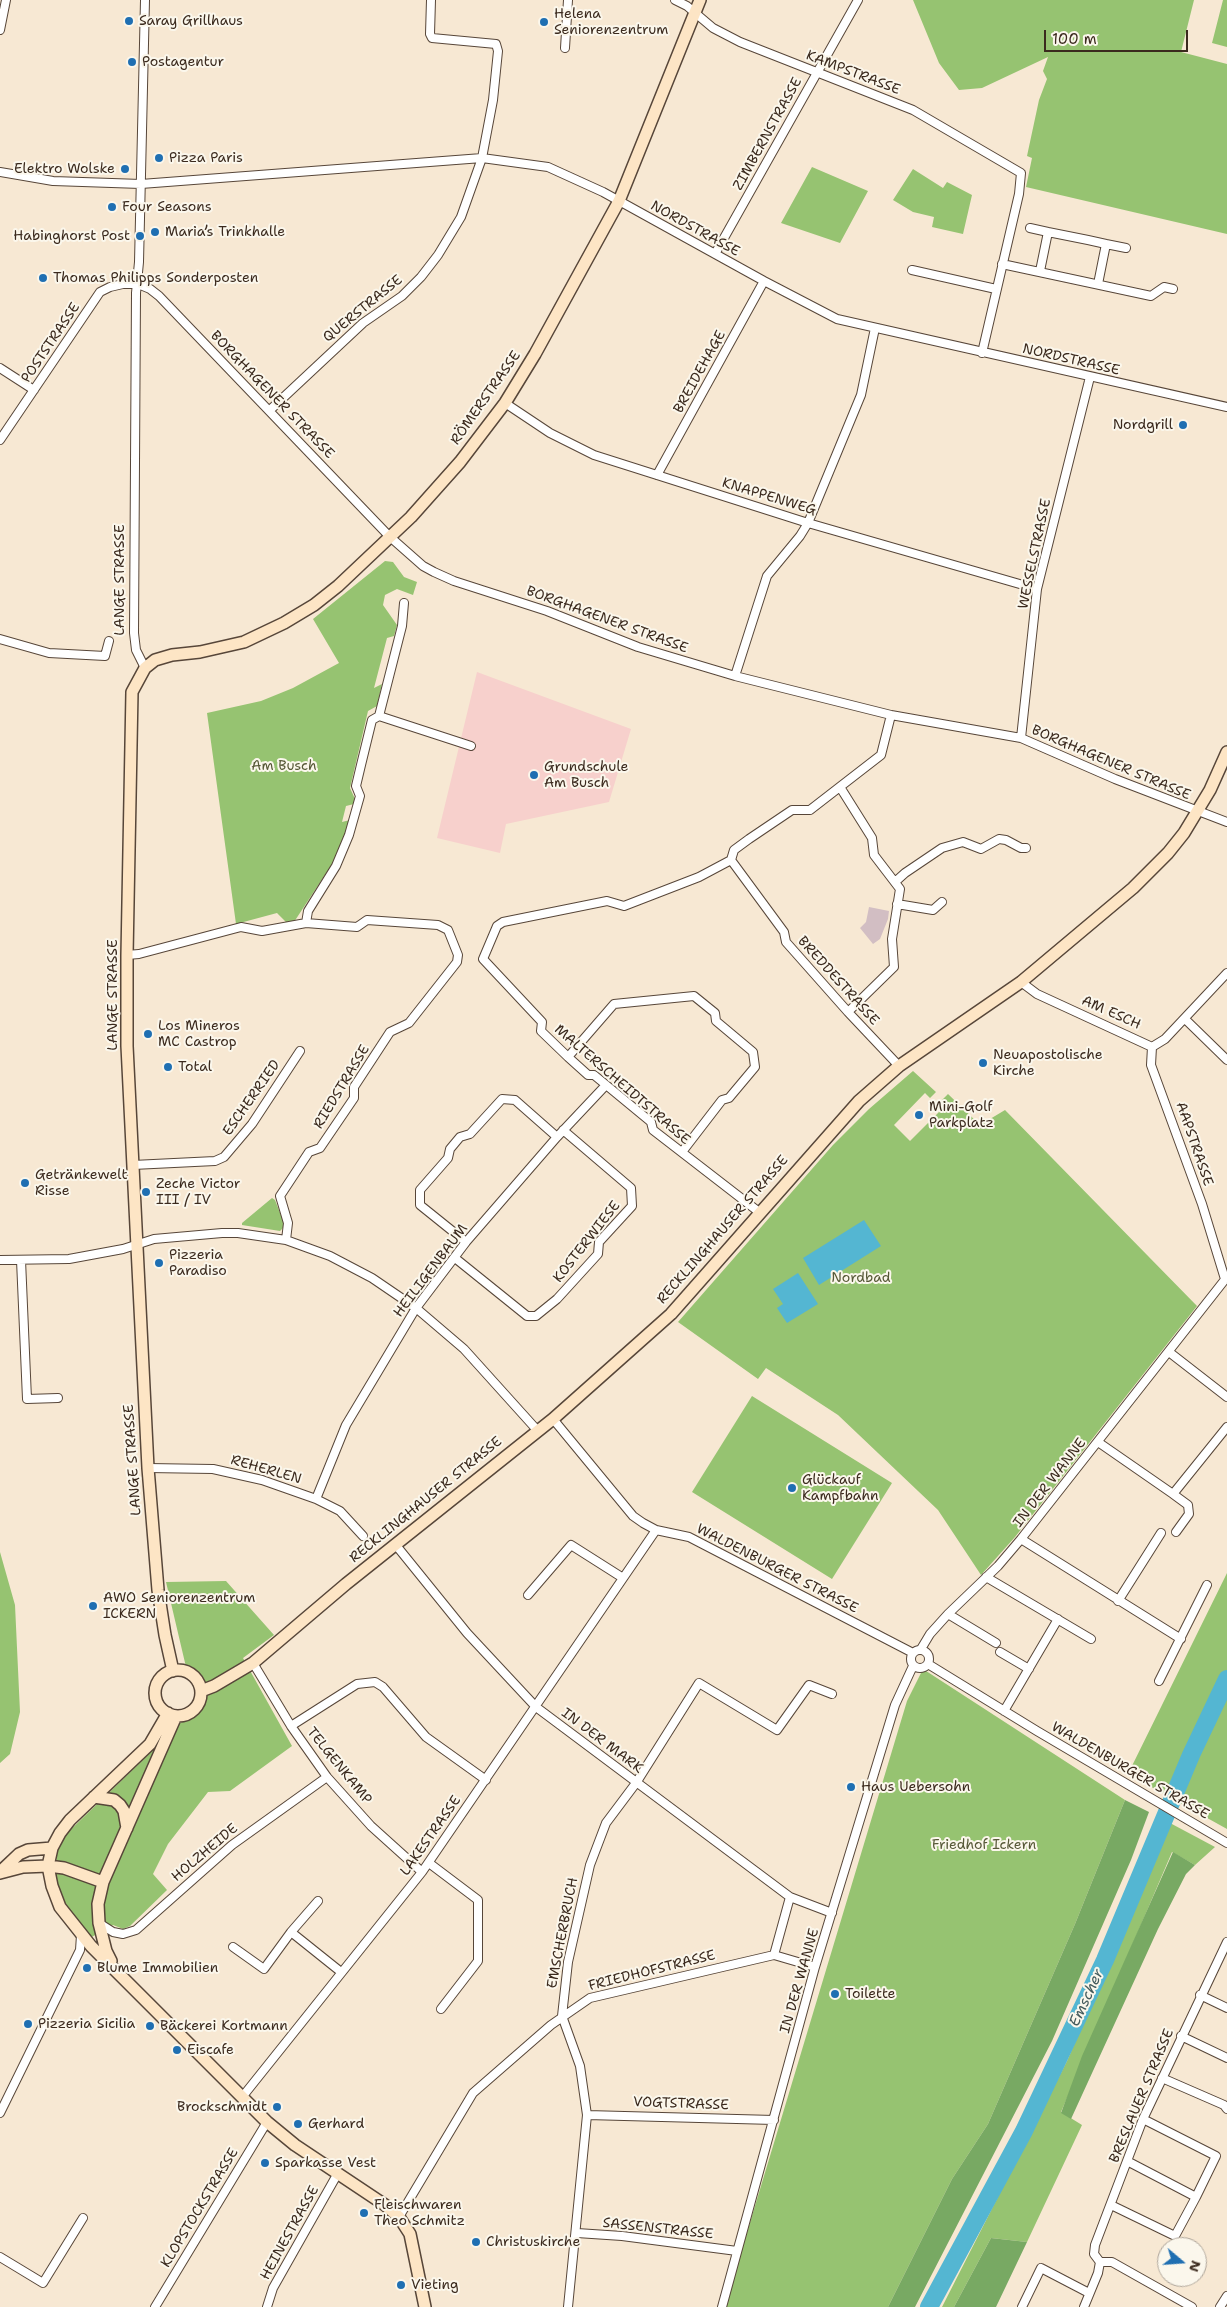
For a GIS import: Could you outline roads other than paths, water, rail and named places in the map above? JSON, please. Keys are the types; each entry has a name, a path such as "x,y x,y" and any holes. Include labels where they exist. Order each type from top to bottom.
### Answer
{"main road":[{"name":"RÖMERSTRASSE","path":"145,668 155,660 168,656 200,652 244,642 284,623 328,594 411,517 460,462 505,403 584,269 619,200 700,0"},
{"name":"LANGE STRASSE","path":"145,668 138,678 131,700 127,1046 148,1468 158,1590 173,1671"},
{"name":"RECKLINGHAUSER STRASSE","path":"201,1690 214,1686 252,1663 395,1544 553,1419 671,1314 842,1118 899,1066 1021,982 1133,888 1168,853 1198,812 1227,752"},
{"path":"179,1670 196,1679 201,1690 199,1703 195,1708 184,1715 172,1715 158,1704 155,1690 161,1678 173,1671 179,1670"},
{"path":"172,1715 150,1744 70,1820 52,1848 48,1866 52,1886 60,1907 81,1935 268,2122 295,2145 385,2205 399,2218 410,2234 425,2307"},
{"path":"117,1972 106,1951 99,1923 98,1904 104,1882 172,1715"},
{"path":"94,1797 114,1800 120,1805 124,1811 127,1828"},
{"path":"0,1872 19,1854 28,1850 52,1848"},
{"path":"0,1872 23,1867 48,1866 64,1868 104,1882"}],"street":[{"name":"LANGE STRASSE","path":"145,0 138,284 134,640 136,650 145,668"},
{"name":"QUERSTRASSE","path":"270,410 363,323 402,296 421,277 438,255 462,217 482,158 499,58 496,44 432,38 430,34 431,0"},
{"path":"564,48 568,0"},
{"name":"KAMPSTRASSE","path":"675,0 687,6 713,28 740,42 912,110 1021,173 1019,194 1002,264"},
{"name":"ZIMBERNSTRASSE","path":"715,254 858,0"},
{"path":"0,30 3,5"},
{"name":"NORDSTRASSE","path":"0,172 53,182 141,184 482,158 548,167 619,200 826,314 875,328 982,353 1227,407"},
{"path":"1030,228 1126,248"},
{"path":"1040,272 1048,232"},
{"path":"1098,284 1106,244"},
{"path":"982,353 1002,264 1151,296 1164,287 1173,288"},
{"path":"912,270 996,289"},
{"name":"BREIDEHAGE","path":"657,476 764,281"},
{"name":"BORGHAGENER STRASSE","path":"138,284 150,288 159,296 389,536 423,566 454,581 547,611 638,647 734,676 891,715 1021,738 1198,812 1227,822"},
{"name":"POSTSTRASSE","path":"0,440 100,292 116,285 138,284"},
{"path":"734,676 766,576 800,536 808,523 861,395 875,328"},
{"path":"0,368 34,390"},
{"name":"WESSELSTRASSE","path":"1021,738 1037,589 1090,377"},
{"name":"KNAPPENWEG","path":"505,403 550,433 594,455 808,523 1037,589"},
{"path":"306,923 308,911 336,866 349,835 360,796 356,786 372,720 379,716 402,626 404,603"},
{"path":"0,639 50,653 105,656 109,641"},
{"path":"731,860 734,850 749,839 792,810 810,810 880,755 891,715"},
{"path":"379,716 471,746"},
{"path":"840,787 872,838 874,855 900,889 892,939 894,967 848,1012"},
{"path":"895,882 942,848 963,842 981,849 999,840 1006,840 1021,848 1026,848"},
{"name":"MALTERSCHEIDTSTRASSE","path":"731,860 699,877 624,906 607,901 503,922 497,926 483,959 542,1022 541,1031 568,1058 588,1075 594,1075 651,1122 652,1130 759,1212"},
{"name":"BREDDESTRASSE","path":"731,860 784,932 786,942 899,1066"},
{"path":"897,904 933,910 942,902"},
{"name":"RIEDSTRASSE","path":"127,955 139,954 241,927 262,931 306,923 357,927 367,920 438,925 448,930 458,958 409,1023 390,1032 354,1087 354,1098 320,1148 309,1152 280,1196 288,1223 286,1240"},
{"name":"AM ESCH","path":"1021,982 1037,994 1152,1047 1165,1039 1227,973"},
{"path":"568,1058 614,1004 694,996 716,1014 716,1021 753,1052 755,1067 729,1098 722,1100 682,1152"},
{"path":"1185,1019 1227,1060"},
{"name":"AAPSTRASSE","path":"1152,1047 1151,1065 1226,1278"},
{"name":"ESCHERRIED","path":"133,1165 215,1161 224,1157 252,1124 300,1051"},
{"name":"HEILIGENBAUM","path":"316,1499 346,1425 416,1308 466,1242 563,1130 606,1085"},
{"path":"466,1242 420,1204 420,1190 448,1158 450,1150 460,1137 470,1134 502,1099 515,1100 557,1137"},
{"name":"KOSTERWIESE","path":"455,1258 527,1316 536,1316 557,1300 598,1254 599,1242 632,1206 631,1188 563,1130"},
{"path":"0,1260 69,1259 137,1245 154,1239 238,1233 286,1240 330,1256 372,1278 416,1308 464,1349 537,1430"},
{"path":"21,1260 27,1398 58,1398"},
{"name":"IN DER WANNE","path":"921,1649 930,1634 948,1614 1021,1539 1226,1278"},
{"path":"1169,1352 1227,1397"},
{"name":"WALDENBURGER STRASSE","path":"553,1419 633,1516 656,1530 690,1537 913,1653"},
{"path":"1173,1494 1227,1427"},
{"name":"IN DER WANNE","path":"1098,1442 1188,1505 1189,1514 1176,1532"},
{"name":"REHERLEN","path":"148,1468 213,1469 239,1473 316,1499 340,1511 363,1536"},
{"name":"LAKESTRASSE","path":"243,2096 422,1872 656,1530"},
{"path":"1118,1601 1161,1532"},
{"name":"IN DER WANNE","path":"1021,1539 1181,1639"},
{"name":"IN DER MARK","path":"395,1544 467,1633 536,1707 790,1897 832,1913"},
{"path":"528,1595 571,1544 623,1578"},
{"path":"986,1577 1091,1639"},
{"path":"1160,1681 1207,1585"},
{"path":"948,1614 996,1643"},
{"path":"1004,1711 1058,1619"},
{"path":"921,1649 929,1656 928,1664 922,1668 913,1666 910,1658 913,1653 921,1649"},
{"path":"1000,1652 1029,1669"},
{"name":"TELGENKAMP","path":"252,1663 291,1726 327,1776 371,1826 422,1872"},
{"name":"WALDENBURGER STRASSE","path":"928,1664 1227,1843"},
{"name":"IN DER WANNE","path":"722,2307 832,1913 895,1705 913,1666"},
{"path":"291,1726 357,1684 375,1682 383,1687 426,1737 486,1780"},
{"name":"EMSCHERBRUCH","path":"568,2307 587,2115 580,2066 562,2016 568,1962 590,1865 606,1823 636,1783 699,1682 777,1730 809,1685 832,1694"},
{"name":"HOLZHEIDE","path":"99,1923 112,1932 123,1934 136,1930 232,1845 327,1776"},
{"path":"428,1863 478,1900 478,1961 441,2009"},
{"path":"774,1955 790,1897"},
{"path":"233,1947 264,1969 291,1932 318,1901"},
{"path":"291,1932 341,1972"},
{"path":"0,2113 80,1950 81,1935"},
{"name":"BRESLAUER STRASSE","path":"1084,2307 1098,2273 1100,2262 1094,2254 1095,2245 1143,2120 1200,1995 1227,1942"},
{"name":"FRIEDHOFSTRASSE","path":"399,2218 474,2093 562,2016 590,1998 774,1955 816,1967"},
{"path":"1200,1995 1227,2008"},
{"path":"1181,2036 1227,2058"},
{"path":"1162,2078 1224,2105 1227,2109"},
{"name":"VOGTSTRASSE","path":"587,2115 774,2120"},
{"path":"1111,2205 1175,2236 1216,2156 1143,2120"},
{"name":"KLOPSTOCKSTRASSE","path":"155,2307 268,2122"},
{"path":"1127,2161 1196,2197"},
{"name":"HEINESTRASSE","path":"267,2307 274,2288 338,2173"},
{"path":"0,2257 43,2283 83,2218"},
{"name":"SASSENSTRASSE","path":"576,2234 622,2236 737,2251"},
{"path":"1100,2262 1112,2262 1192,2307"},
{"path":"1022,2307 1041,2268 1089,2293"},
{"path":"1220,2307 1227,2296"}],"water":[{"path":"864,1220 881,1246 819,1285 803,1258"},
{"path":"798,1273 818,1304 787,1323 777,1308 783,1304 773,1289"}],"waterway":[{"name":"Emscher","path":"929,2307 1024,2131 1105,1960 1191,1755 1227,1679"}],"place":[{"name":"Saray Grillhaus","path":"129,21"},
{"name":"Helena Seniorenzentrum","path":"544,22"},
{"name":"Postagentur","path":"132,62"},
{"name":"Pizza Paris","path":"159,158"},
{"name":"Elektro Wolske","path":"125,169"},
{"name":"Four Seasons","path":"112,207"},
{"name":"Maria’s Trinkhalle","path":"155,232"},
{"name":"Habinghorst Post","path":"140,236"},
{"name":"Thomas Philipps Sonderposten","path":"43,278"},
{"name":"Nordgrill","path":"1183,425"},
{"name":"Grundschule Am Busch","path":"534,775"},
{"name":"Los Mineros MC Castrop","path":"148,1034"},
{"name":"Neuapostolische Kirche","path":"983,1063"},
{"name":"Total","path":"168,1067"},
{"name":"Mini-Golf Parkplatz","path":"919,1115"},
{"name":"Getränkewelt Risse","path":"25,1183"},
{"name":"Zeche Victor III / IV","path":"146,1192"},
{"name":"Pizzeria Paradiso","path":"159,1263"},
{"name":"Glückauf Kampfbahn","path":"792,1488"},
{"name":"AWO Seniorenzentrum ICKERN","path":"93,1606"},
{"name":"Haus Uebersohn","path":"851,1787"},
{"name":"Blume Immobilien","path":"87,1968"},
{"name":"Toilette","path":"835,1994"},
{"name":"Pizzeria Sicilia","path":"28,2024"},
{"name":"Bäckerei Kortmann","path":"150,2026"},
{"name":"Eiscafe","path":"177,2050"},
{"name":"Brockschmidt","path":"277,2107"},
{"name":"Gerhard","path":"298,2124"},
{"name":"Sparkasse Vest","path":"265,2163"},
{"name":"Fleischwaren Theo Schmitz","path":"364,2213"},
{"name":"Christuskirche","path":"476,2242"},
{"name":"Vieting","path":"401,2285"}],"park label":[{"name":"Am Busch","path":"284,766"},
{"name":"Nordbad","path":"861,1278"},
{"name":"Friedhof Ickern","path":"984,1845"}]}
